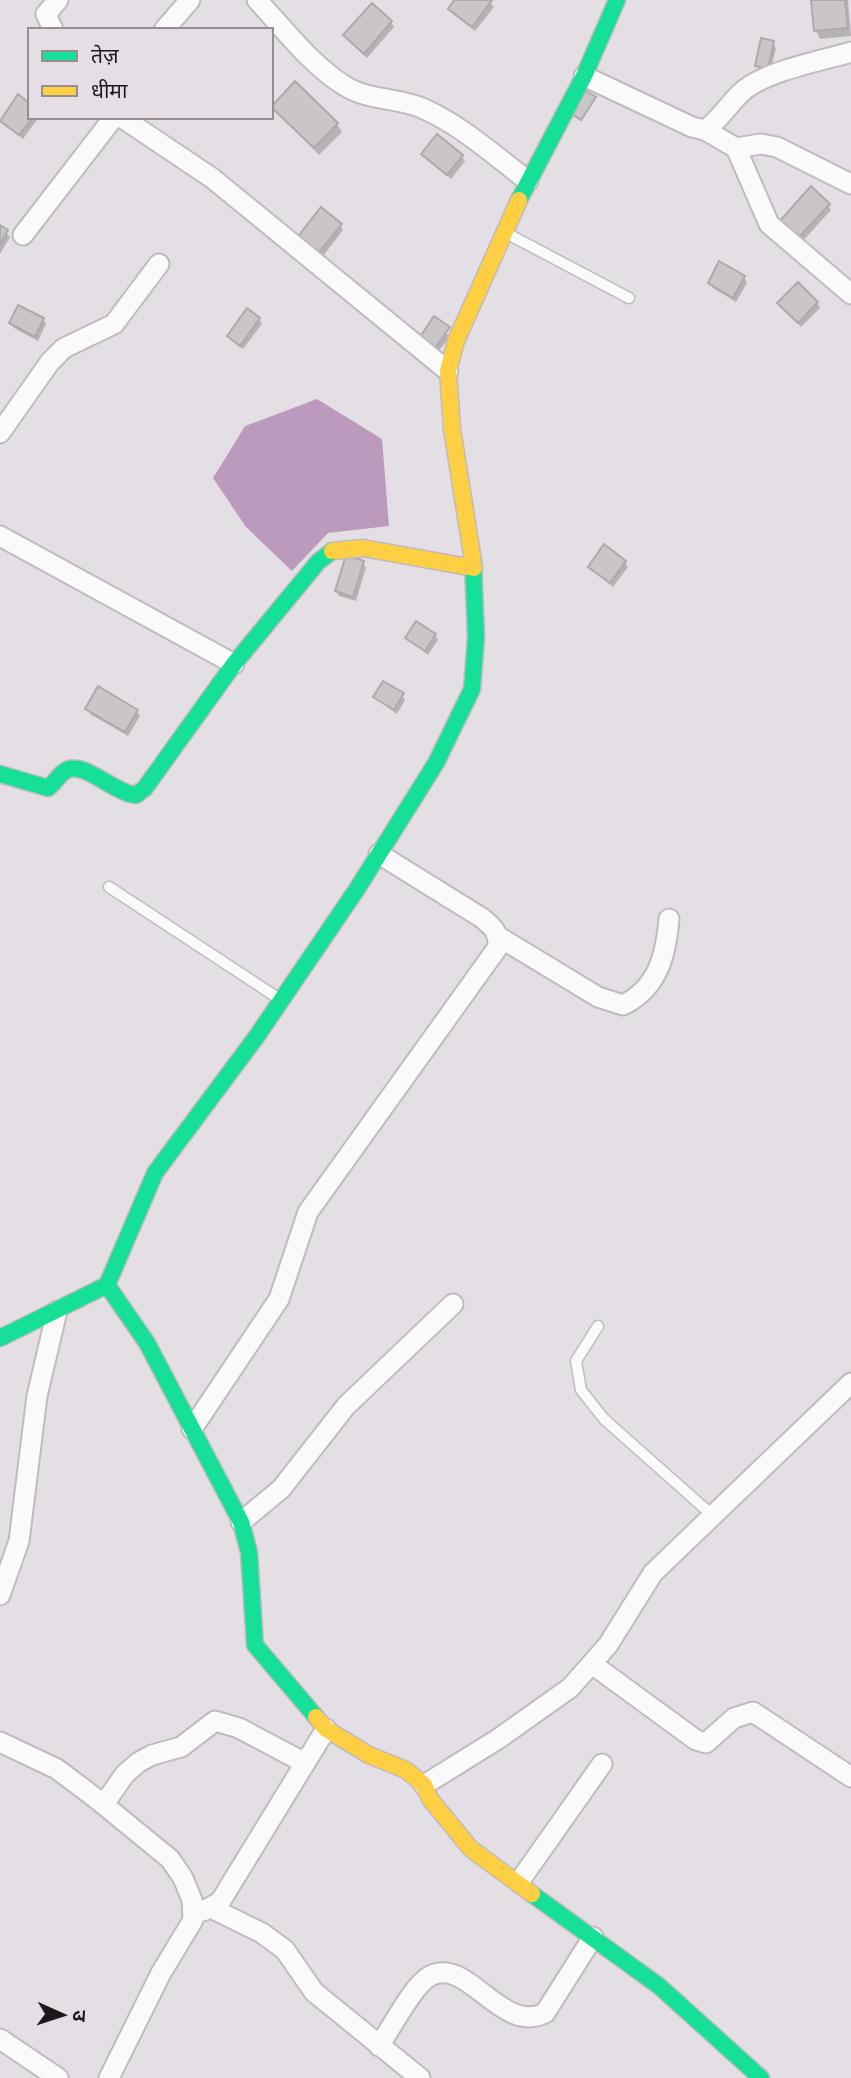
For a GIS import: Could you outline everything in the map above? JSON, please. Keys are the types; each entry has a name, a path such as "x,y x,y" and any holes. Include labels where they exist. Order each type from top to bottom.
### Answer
{"street":[{"path":"51,28 46,14 58,0"},
{"path":"166,28 190,0"},
{"path":"257,0 318,67 346,87 363,95 419,107 449,121 528,181"},
{"path":"0,1338 107,1284 155,1173 281,1000 379,854 436,763 472,689 476,637 474,568 452,429 449,371 456,341 528,181 584,76 617,0"},
{"path":"705,130 716,122 742,91 756,82 851,52"},
{"path":"584,76 692,127 705,130 736,148 769,224 851,294"},
{"path":"23,235 112,119"},
{"path":"124,119 222,185 449,371"},
{"path":"736,148 761,144 776,147 851,184"},
{"path":"0,433 50,362 64,348 114,324 159,264"},
{"path":"0,536 234,664"},
{"path":"0,774 48,788 65,771 75,769 124,794 136,795 145,788 234,664 318,562 334,551 363,548 474,568"},
{"path":"379,854 482,918 494,927 499,937 598,997 623,1005 632,1001 661,969 666,954 668,919"},
{"path":"192,1429 279,1299 308,1212 493,957 499,937"},
{"path":"107,1284 147,1343 241,1522 249,1552 255,1645 327,1729 369,1755 406,1770 424,1786 430,1799 471,1849 659,1986 761,2078"},
{"path":"241,1522 281,1489 346,1406 453,1304"},
{"path":"0,1595 19,1541 37,1396 57,1311"},
{"path":"424,1786 498,1739 570,1688 608,1645 653,1573 711,1514 851,1383"},
{"path":"592,1664 696,1740 706,1743 734,1718 753,1712 851,1777"},
{"path":"104,1804 125,1774 139,1762 152,1755 181,1747 215,1721 239,1728 305,1763"},
{"path":"213,1909 220,1902 327,1729"},
{"path":"0,1742 57,1769 170,1858 183,1878 192,1900 193,1920 161,1973 109,2078"},
{"path":"519,1882 602,1764"},
{"path":"193,1911 213,1909 262,1933 285,1950 314,1992 420,2078"},
{"path":"379,2046 420,1984 441,1973 460,1980 522,2019 545,2013 593,1937"},
{"path":"0,2039 58,2078"}],"lane":[{"path":"505,232 629,298"},
{"path":"109,887 281,1000"},
{"path":"598,1326 576,1361 581,1390 604,1419 711,1514"}],"shaded area":[{"path":"317,399 382,439 389,526 328,533 292,571 246,527 213,478 245,426"}],"building":[{"path":"454,0 492,0 472,27 448,9"},
{"path":"811,0 845,0 848,28 814,31"},
{"path":"372,3 392,21 364,54 343,35"},
{"path":"761,38 774,41 768,69 755,66"},
{"path":"295,81 338,123 314,148 273,109 273,105"},
{"path":"586,91 596,97 581,120 571,114"},
{"path":"18,94 28,102 28,119 31,119 19,135 0,121"},
{"path":"437,134 463,155 447,175 421,154"},
{"path":"811,186 830,204 797,239 779,222"},
{"path":"321,207 342,224 317,255 296,239"},
{"path":"0,225 8,230 0,244"},
{"path":"719,261 745,276 733,298 708,283"},
{"path":"798,282 818,302 798,323 777,303"},
{"path":"18,305 44,318 35,337 9,323"},
{"path":"247,308 260,318 240,346 227,336"},
{"path":"434,316 450,327 435,348 420,337"},
{"path":"604,544 626,561 610,583 588,567"},
{"path":"346,555 364,561 353,597 335,591"},
{"path":"416,621 436,634 425,651 405,638"},
{"path":"383,681 404,693 394,710 373,697"},
{"path":"98,686 138,710 125,732 85,709"}],"traffic: fast":[{"path":"519,200 584,76 617,0"},
{"path":"0,774 48,788 66,770 76,769 136,795 145,788 234,664 318,562 332,551"},
{"path":"0,1338 107,1285 155,1173 257,1036 357,889 436,763 472,689 476,637 473,561"},
{"path":"107,1285 147,1343 241,1522 249,1552 255,1645 316,1717"},
{"path":"532,1894 659,1986 761,2078"}],"traffic: slow":[{"path":"473,561 452,429 448,371 456,341 519,200"},
{"path":"332,551 363,548 474,568"},
{"path":"316,1717 326,1729 369,1755 406,1770 424,1785 430,1799 471,1849 532,1894"}]}
